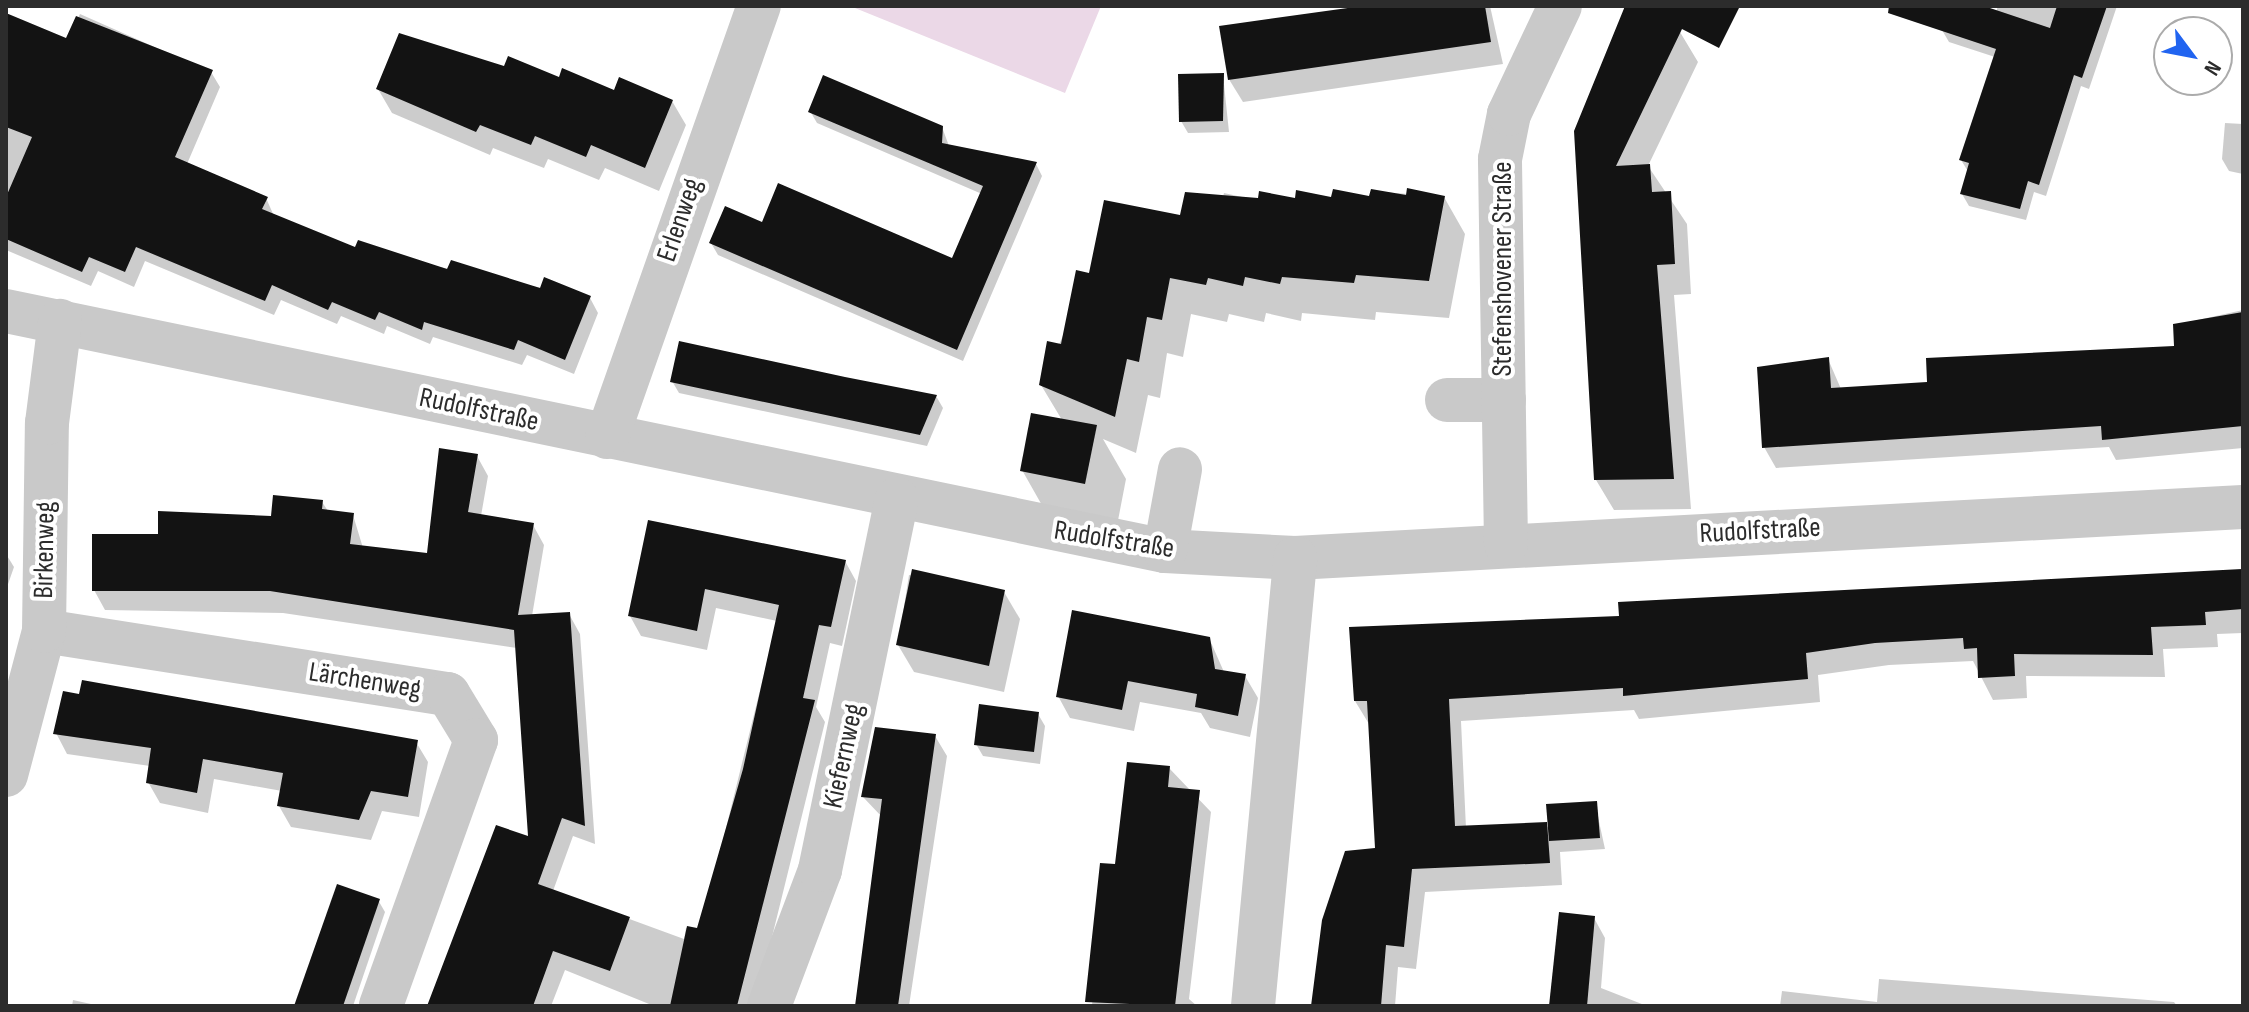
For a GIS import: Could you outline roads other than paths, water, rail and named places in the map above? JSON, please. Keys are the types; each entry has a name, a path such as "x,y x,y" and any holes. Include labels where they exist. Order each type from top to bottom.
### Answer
{"street":[{"name":"Erlenweg","path":"607,437 759,6"},
{"name":"Stefenshovener Straße","path":"1506,544 1500,159 1509,114 1560,6"},
{"name":"Rudolfstraße","path":"6,311 897,499 1165,551 1295,558 1506,544 2243,507"},
{"name":"Birkenweg","path":"6,775 44,631 47,423 60,321"},
{"path":"1447,400 1504,400"},
{"path":"1165,551 1180,469"},
{"name":"Kiefernweg","path":"769,1006 820,870 897,499"},
{"path":"1253,1006 1295,558"},
{"name":"Lärchenweg","path":"44,631 448,694 476,740 381,1006"}]}
